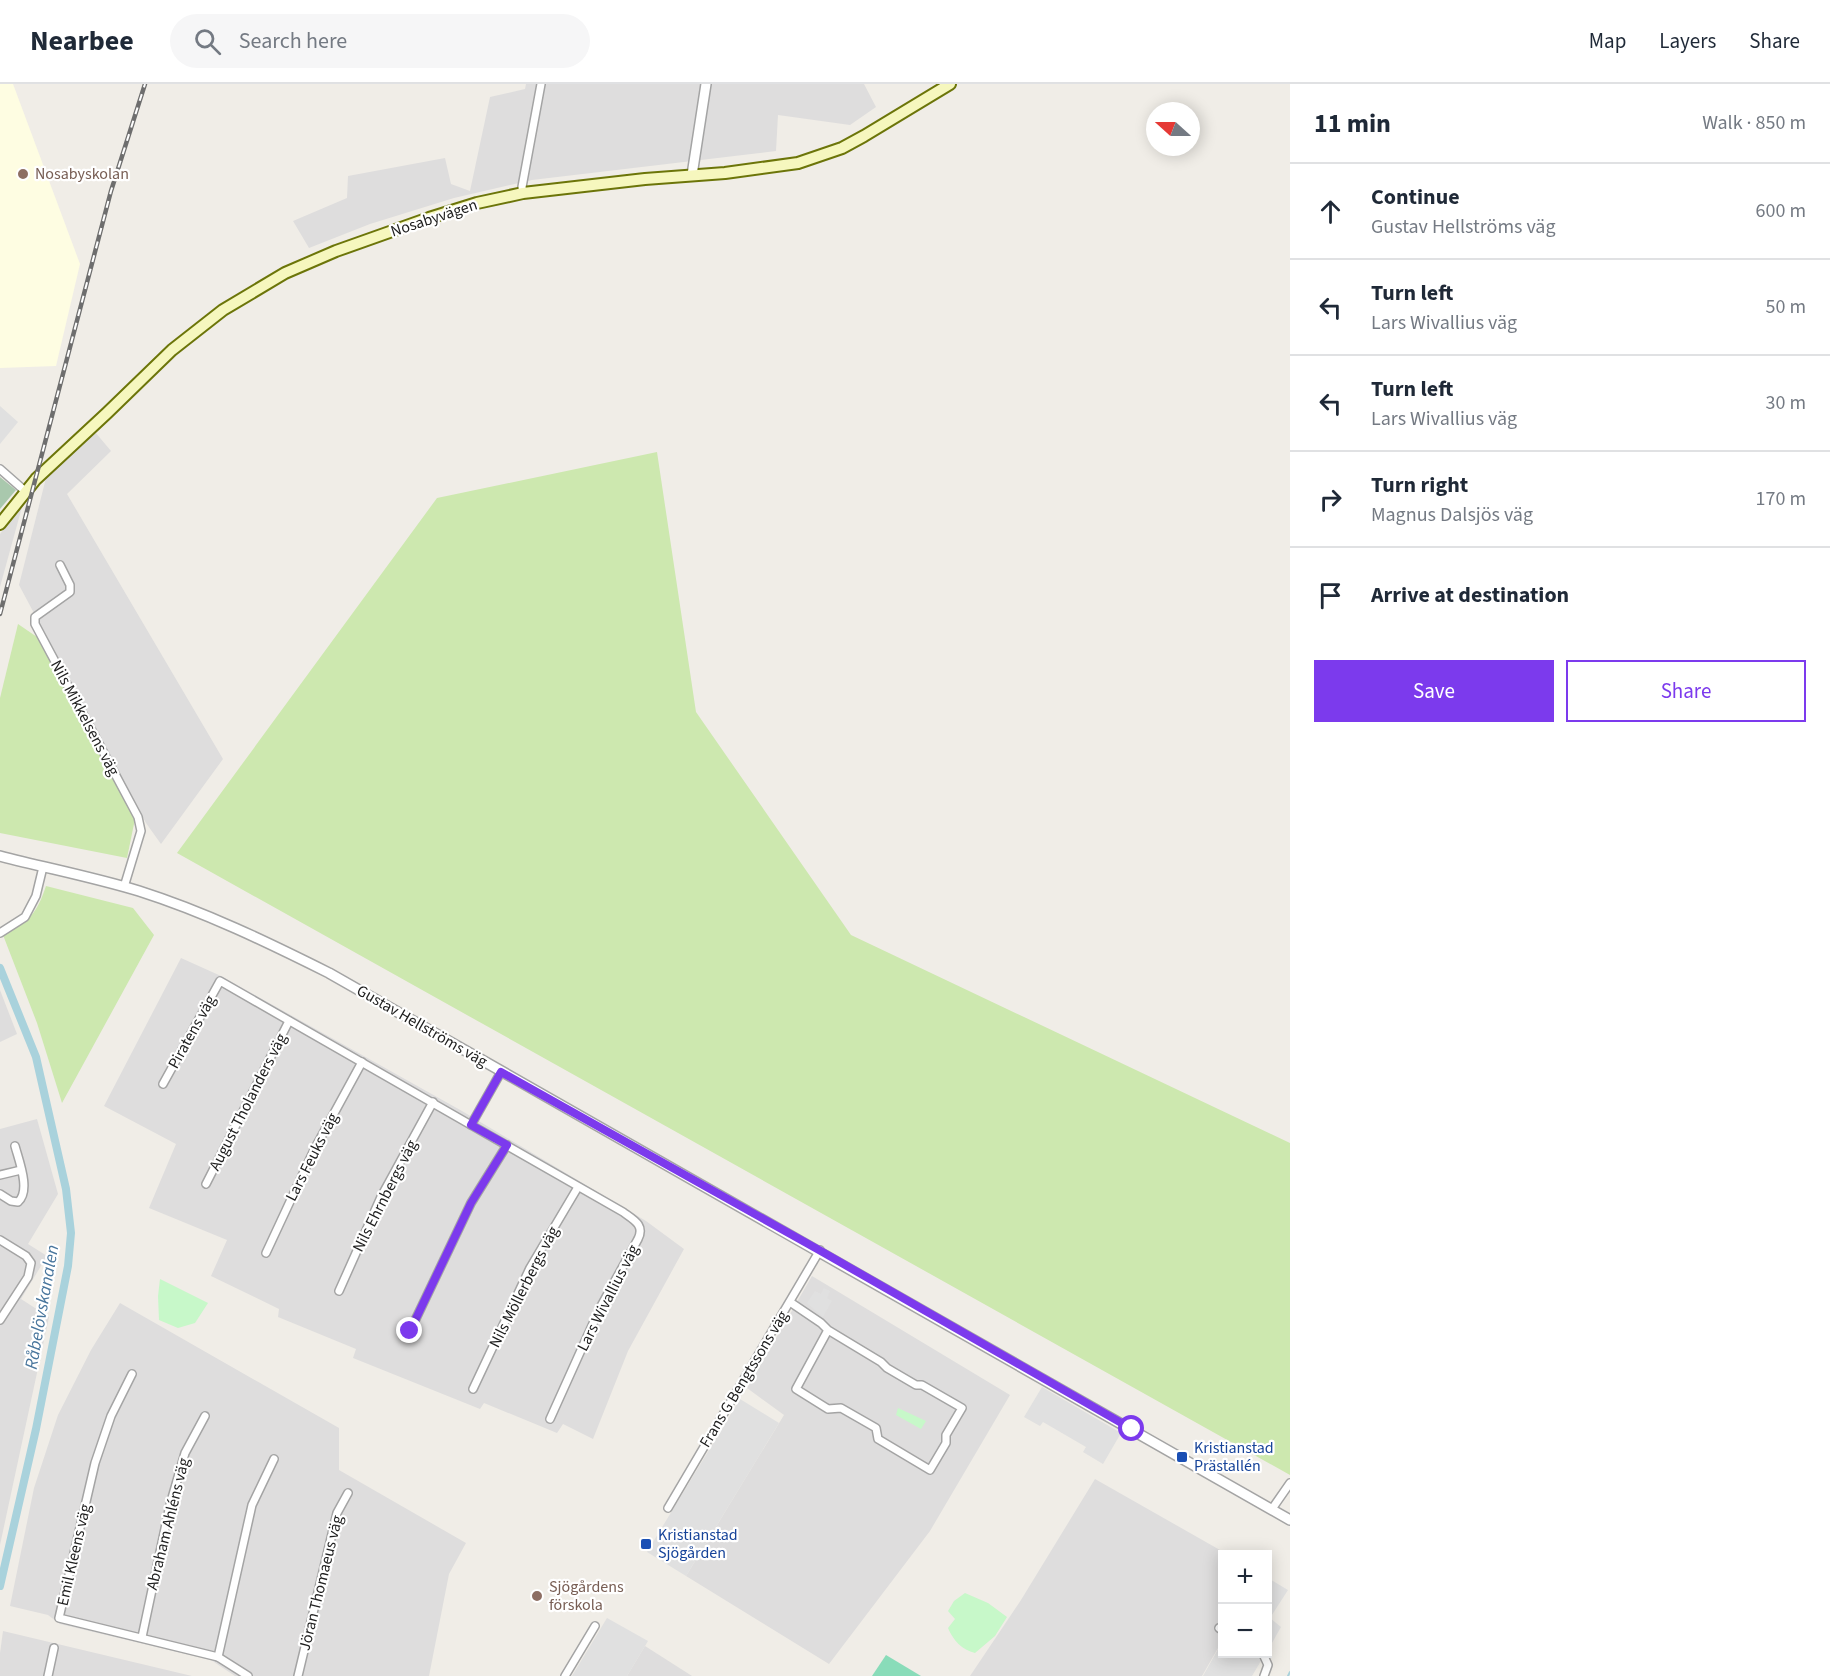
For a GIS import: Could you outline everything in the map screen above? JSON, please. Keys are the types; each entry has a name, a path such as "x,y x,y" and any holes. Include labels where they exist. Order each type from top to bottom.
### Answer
{"main road":[{"name":"Nosabyvägen","path":"0,524 36,479 172,350 223,310 285,273 336,251 429,218 477,203 523,193 762,168 817,158 864,136 950,84"}],"street":[{"path":"523,193 522,187 541,84"},
{"path":"692,175 706,84"},
{"path":"0,469 25,491"},
{"name":"Nils Mikkelsens väg","path":"60,565 70,585 70,592 41,612 35,618 35,624 138,817 141,831 124,887"},
{"name":"Gustav Hellströms väg","path":"0,856 124,887 217,920 329,973 1290,1520"},
{"path":"0,933 25,916 36,896 43,867"},
{"name":"Lars Wivallius väg","path":"220,981 433,1102 638,1223 641,1233 600,1308 550,1419"},
{"name":"Piratens väg","path":"163,1084 220,981"},
{"name":"August Tholanders väg","path":"206,1184 289,1021"},
{"name":"Lars Feuks väg","path":"266,1253 314,1150 362,1062"},
{"path":"471,1125 501,1072"},
{"name":"Nils Ehrnbergs väg","path":"339,1291 381,1197 433,1102"},
{"path":"410,1331 471,1203 507,1145"},
{"path":"0,1194 11,1201 18,1202 22,1198 24,1190 15,1146"},
{"path":"0,1175 21,1170"},
{"name":"Nils Möllerbergs väg","path":"473,1389 530,1268 578,1187"},
{"path":"0,1240 26,1256 31,1263 28,1277 0,1320"},
{"name":"Frans G Bengtssons väg","path":"668,1508 819,1250"},
{"path":"790,1302 887,1368 962,1408 946,1435 946,1443 930,1470 878,1439 876,1428 841,1408 828,1409 796,1389 828,1330"},
{"name":"Emil Kleens väg","path":"132,1374 111,1416 95,1463 59,1618 218,1657 248,1676"},
{"name":"Abraham Ahléns väg","path":"142,1637 170,1505 185,1453 205,1416"},
{"path":"218,1657 252,1505 274,1459"},
{"path":"1272,1509 1290,1483"},
{"name":"Jöran Thomaeus väg","path":"298,1676 336,1513 348,1492"},
{"path":"565,1676 595,1626"},
{"path":"48,1676 54,1648"},
{"path":"1264,1676 1268,1665 1265,1658"}],"shaded area":[{"name":"Nosabyskolan","path":"0,84 13,84 80,264 56,366 0,368"},
{"path":"526,84 864,84 876,107 850,125 778,115 776,151 532,180 454,198 370,224 309,248 293,221 347,198 348,176 445,158 451,184 470,191 490,97 525,89"},
{"path":"0,406 18,422 0,444"},
{"path":"95,432 111,451 67,494 223,759 161,844 146,823 19,585 46,478"},
{"path":"0,477 16,490 0,509"},
{"path":"22,507 0,587 0,534"},
{"path":"181,958 221,976 462,1111 646,1221 684,1249 628,1351 593,1439 563,1424 557,1433 484,1403 480,1409 353,1358 356,1349 278,1317 279,1309 211,1276 227,1240 149,1208 176,1144 104,1106"},
{"path":"0,990 17,1034 0,1042"},
{"path":"37,1119 58,1194 28,1244 47,1256 21,1299 49,1317 0,1545 0,1129"},
{"path":"812,1276 1010,1395 930,1531 829,1664 686,1576 784,1415 747,1388"},
{"path":"824,1288 830,1291 827,1298 832,1301 823,1317 807,1303 815,1291 821,1294"},
{"path":"120,1303 339,1428 339,1470 466,1543 449,1574 429,1676 235,1676 211,1660 60,1624 48,1615 10,1606 34,1488 58,1415 91,1350"},
{"path":"1042,1387 1121,1433 1103,1464 1083,1452 1086,1447 1043,1422 1040,1426 1024,1417"},
{"path":"740,1399 779,1423 686,1576 647,1552"},
{"path":"1095,1479 1220,1550 1218,1550 1218,1648 1202,1676 970,1676 1021,1600"},
{"path":"1272,1580 1288,1590 1272,1615"},
{"path":"607,1618 648,1641 627,1676 572,1676"},
{"path":"1272,1620 1281,1627 1272,1643"},
{"path":"3,1631 192,1676 0,1676"},
{"path":"645,1646 692,1676 627,1676"},
{"path":"1218,1649 1218,1658 1263,1658 1252,1676 1203,1676"}],"green space":[{"path":"657,452 696,712 851,935 1290,1143 1290,1475 177,853 437,498"},
{"path":"18,624 37,637 135,819 127,858 0,833 0,698"},
{"path":"46,886 133,908 154,935 62,1103 37,1023 3,935 31,916"},
{"path":"160,1279 208,1303 195,1323 178,1328 159,1320"},
{"path":"898,1408 926,1421 921,1429 896,1415"},
{"path":"965,1593 988,1603 1007,1617 995,1636 975,1653 958,1644 948,1628 955,1619 948,1611 954,1601"},
{"path":"886,1655 921,1676 872,1676"}],"waterway":[{"name":"Råbelövskanalen","path":"0,968 36,1057 66,1189 71,1233 68,1266 36,1429 0,1586"},
{"path":"1288,1676 1290,1672"}],"railway":[{"path":"0,614 111,191 145,84"}],"place":[{"name":"Nosabyskolan","path":"23,174"},
{"name":"Kristianstad Prästallén","path":"1182,1457"},
{"name":"Kristianstad Sjögården","path":"646,1544"},
{"name":"Sjögårdens förskola","path":"537,1596"}],"route":[{"path":"410,1331 471,1203 507,1145 471,1125 501,1072 1132,1429"}]}
